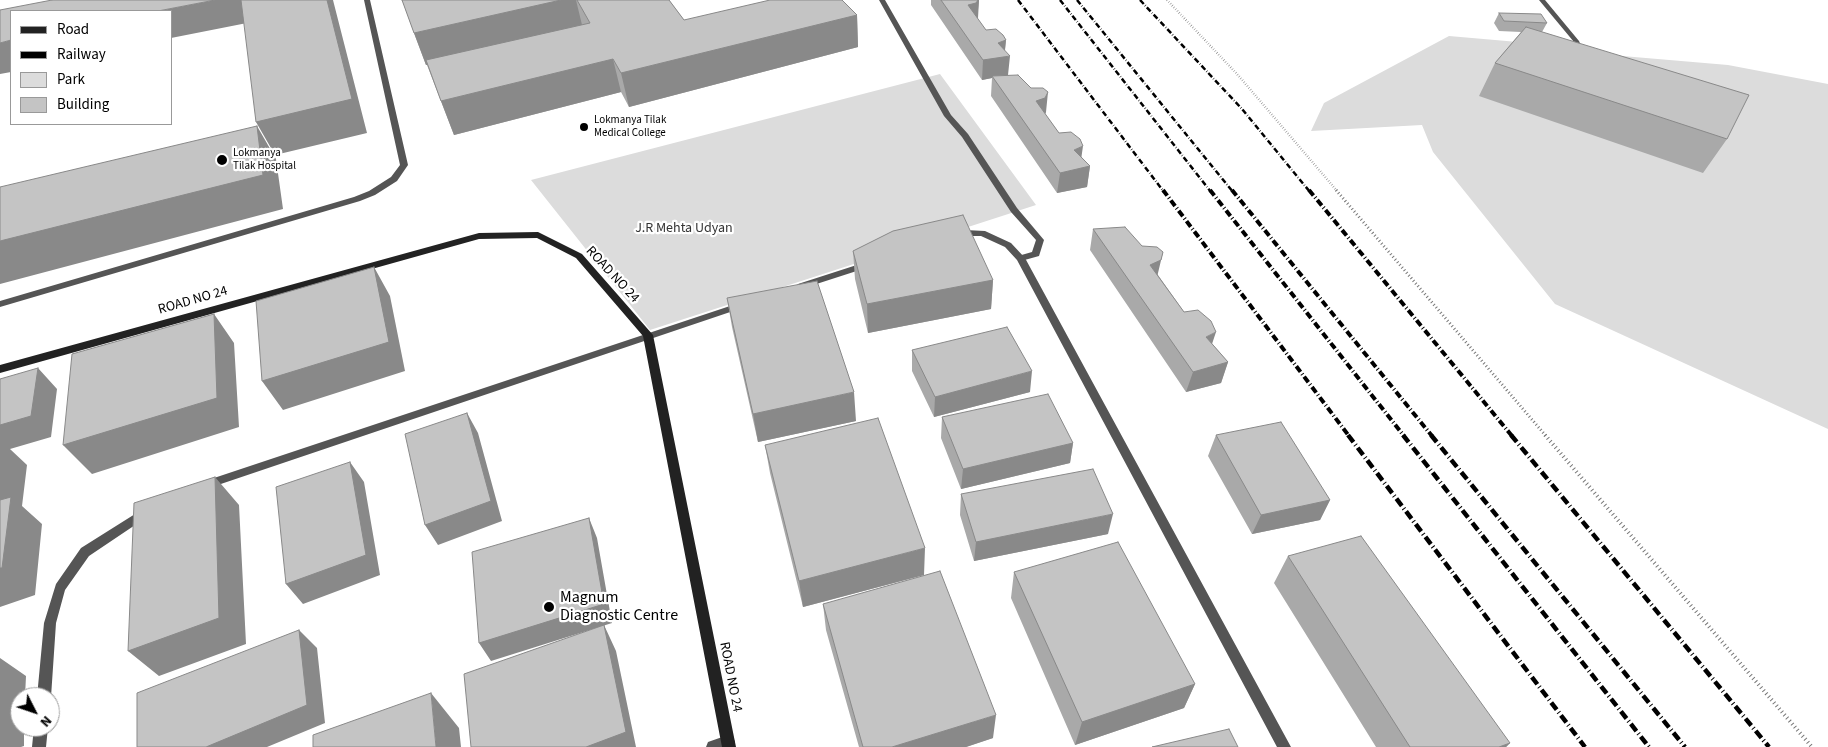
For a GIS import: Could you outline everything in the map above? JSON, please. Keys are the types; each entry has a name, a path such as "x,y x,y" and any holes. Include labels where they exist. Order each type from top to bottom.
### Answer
{"street":[{"path":"0,304 357,199 372,193 394,179 404,165 366,0"},
{"path":"882,0 948,116 965,136 1014,210 1040,240 1036,254 1021,258"},
{"path":"1542,0 1577,42 1582,59"},
{"path":"946,239 965,233 982,234 1008,244 1021,258 1284,747"},
{"name":"ROAD NO 24","path":"0,370 479,236 538,235 578,256 648,335 729,744"},
{"path":"788,290 881,260"},
{"path":"196,488 751,302"},
{"path":"45,687 50,623 60,588 85,552 151,509"},
{"path":"713,747 729,744"}],"path":[{"path":"1167,0 1244,82 1812,747"}],"green space":[{"path":"1449,36 1564,46 1599,54 1728,65 1828,84 1828,429 1555,304 1433,152 1422,125 1311,131 1324,103"},
{"name":"J.R Mehta Udyan","path":"940,74 1036,205 650,330 531,180"}],"building":[{"path":"52,0 215,0 163,10 10,10 10,40 0,43 0,10"},
{"path":"241,0 327,0 352,99 256,122"},
{"path":"402,0 561,0 414,33"},
{"path":"577,0 669,0 684,20 770,0 842,0 857,15 621,73 613,59 441,101 426,60 590,23"},
{"path":"941,0 978,0 976,3 968,5 986,30 996,29 1003,35 1006,40 998,43 1010,56 983,60"},
{"path":"1499,13 1541,14 1547,23 1504,21"},
{"path":"1526,27 1749,95 1727,139 1495,63"},
{"path":"1018,75 1031,88 1043,88 1048,92 1045,98 1036,101 1059,133 1071,132 1080,139 1083,146 1074,150 1090,166 1060,173 992,76"},
{"path":"257,126 263,175 0,241 0,187"},
{"path":"963,215 993,280 867,304 853,251 893,231"},
{"path":"1125,227 1142,246 1157,247 1163,252 1161,260 1150,265 1184,312 1198,310 1211,321 1216,332 1206,337 1228,362 1193,372 1093,229"},
{"path":"374,267 389,342 262,381 256,301"},
{"path":"817,281 854,392 753,414 727,298"},
{"path":"214,314 217,398 63,445 72,354"},
{"path":"1007,327 1032,371 935,397 912,350"},
{"path":"38,368 31,416 0,425 0,379"},
{"path":"1048,394 1073,443 963,469 942,417"},
{"path":"467,413 491,501 425,525 405,434"},
{"path":"878,418 925,548 799,581 765,445"},
{"path":"1281,422 1330,500 1261,515 1216,435"},
{"path":"350,462 366,555 286,584 276,487"},
{"path":"1093,469 1113,514 976,542 961,494"},
{"path":"215,477 219,618 128,651 134,503"},
{"path":"11,497 2,568 0,568 0,500"},
{"path":"589,518 604,604 479,643 472,552"},
{"path":"1361,536 1510,743 1499,747 1410,747 1288,556"},
{"path":"1118,542 1195,684 1082,722 1014,572"},
{"path":"940,571 996,715 892,747 863,747 823,604"},
{"path":"604,625 626,732 586,747 471,747 464,674"},
{"path":"299,630 307,705 206,747 137,747 137,693"},
{"path":"431,693 436,747 313,747 313,735"},
{"path":"1229,729 1238,747 1152,747"}],"railway":[{"path":"1018,0 1164,192"},
{"path":"1060,0 1211,192"},
{"path":"1077,0 1233,192"},
{"path":"1140,0 1242,109 1310,192"},
{"path":"1163,190 1349,436"},
{"path":"1210,190 1404,436"},
{"path":"1232,190 1432,436"},
{"path":"1309,190 1512,436"},
{"path":"1348,435 1585,747"},
{"path":"1403,435 1649,747"},
{"path":"1431,435 1685,747"},
{"path":"1511,435 1769,747"}],"place":[{"name":"Lokmanya Tilak Medical College","path":"584,127"},
{"name":"Lokmanya Tilak Hospital","path":"222,160"},
{"name":"Magnum Diagnostic Centre","path":"549,607"}]}
